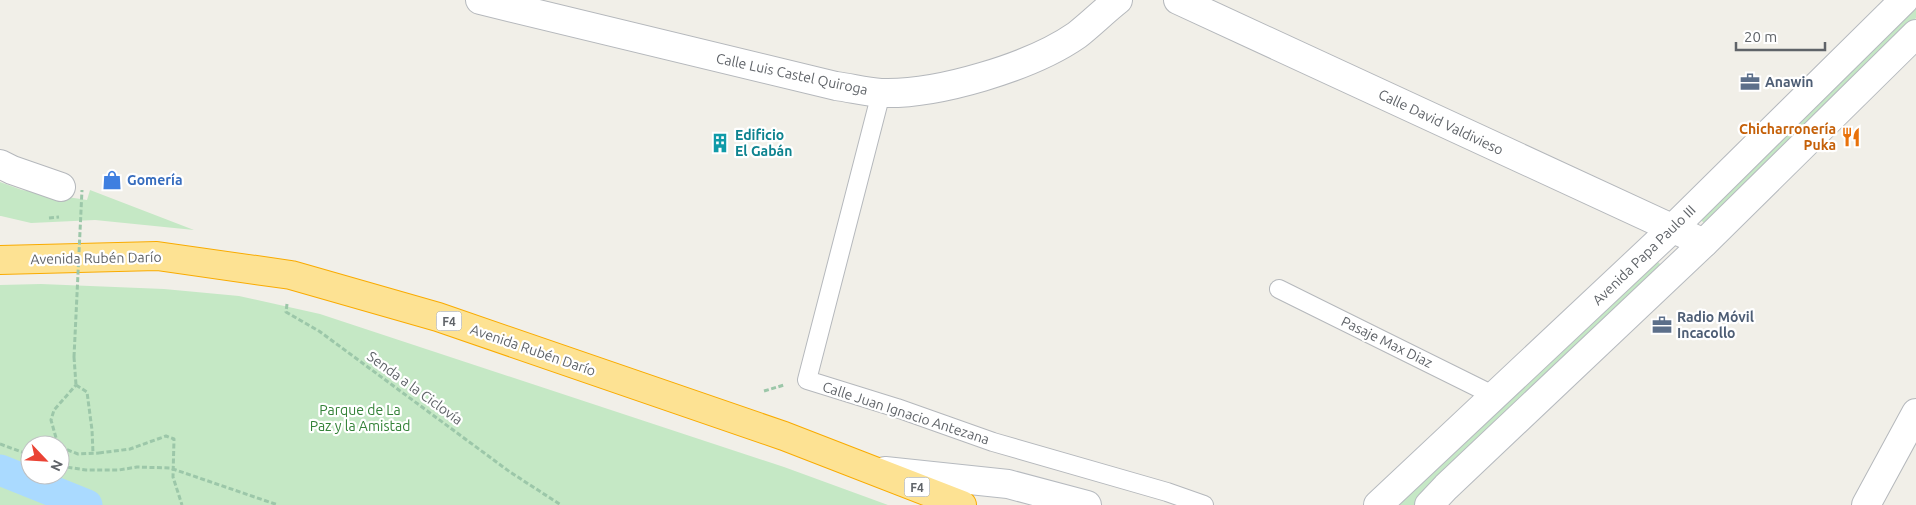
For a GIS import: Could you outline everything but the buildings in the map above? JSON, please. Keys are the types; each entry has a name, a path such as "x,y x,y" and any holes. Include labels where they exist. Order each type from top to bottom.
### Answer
{"highway":[{"name":"Avenida Rubén Darío","path":"0,260 157,256 291,275 438,318 784,436 962,505"}],"main road":[{"name":"Calle Luis Castel Quiroga","path":"480,0 836,86 881,93 912,92 942,86 987,75 1027,62 1076,35 1118,0"},
{"name":"Calle David Valdivieso","path":"1178,0 1704,243"},
{"name":"Avenida Papa Paulo III","path":"1377,503 1495,396 1672,229 1904,0"},
{"path":"1429,505 1704,243 1916,34"},
{"path":"0,164 12,170 71,189"},
{"path":"1866,505 1916,413"},
{"path":"872,469 1008,484 1087,505"}],"lane":[{"name":"Calle Juan Ignacio Antezana","path":"881,93 807,380 897,408 994,442 1166,492 1204,505"},
{"name":"Pasaje Max Diaz","path":"1279,289 1495,396"}],"path":[{"path":"56,435 51,420 54,410 76,385 71,189"},
{"name":"Senda a la Ciclovía","path":"291,275 286,312 319,331 510,472 561,505"},
{"path":"76,385 87,392 93,453"},
{"path":"70,451 78,454 130,449 166,436 174,440 174,477 182,505"},
{"path":"0,444 20,451"},
{"path":"70,468 86,470 119,470 137,467 170,468 278,505"}],"green space":[{"path":"1916,4 1916,18 1706,225 1699,218"},
{"path":"0,182 22,190 87,200 90,190 194,230 95,220 31,223 0,216"},
{"path":"1655,259 1663,267 1415,505 1399,505"},
{"name":"Parque de La Paz y la Amistad","path":"41,284 164,289 239,296 320,314 784,467 888,505 0,505 0,285"}],"waterway":[{"path":"0,470 87,505"}],"place":[{"name":"Anawin","path":"1750,82"},
{"name":"Chicharronería Puka","path":"1851,137"},
{"name":"Edificio El Gabán","path":"720,143"},
{"name":"Gomería","path":"112,180"},
{"name":"Radio Móvil Incacollo","path":"1662,325"}]}
